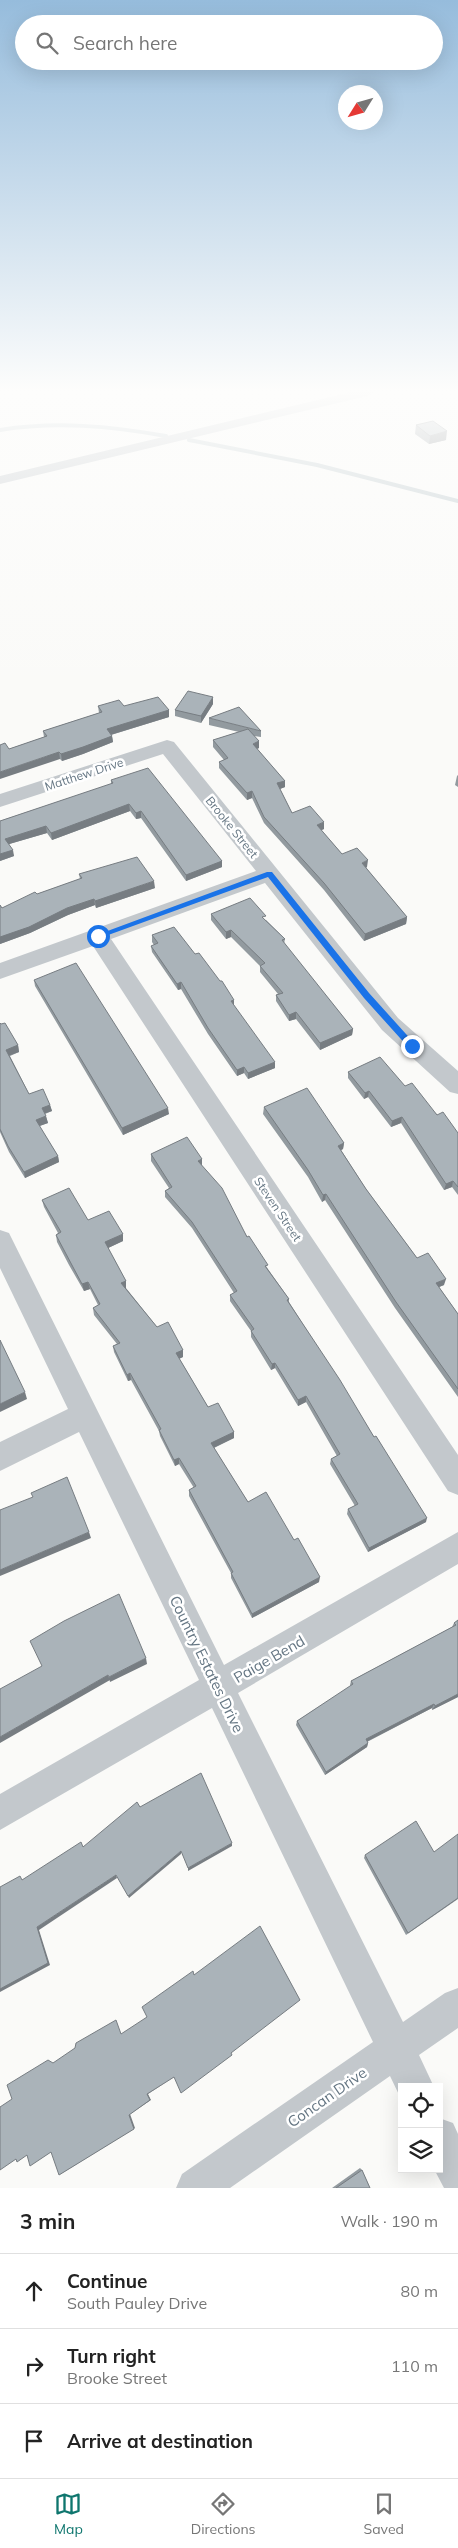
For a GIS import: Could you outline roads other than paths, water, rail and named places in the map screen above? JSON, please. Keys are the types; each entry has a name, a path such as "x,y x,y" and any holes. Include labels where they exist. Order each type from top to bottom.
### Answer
{"street":[{"name":"Matthew Drive","path":"0,801 167,746"},
{"name":"Brooke Street","path":"167,746 390,1024 412,1046 458,1085"},
{"path":"0,971 270,874"},
{"name":"Steven Street","path":"98,936 458,1481"},
{"name":"Country Estates Drive","path":"0,1241 413,2083"},
{"path":"0,1457 85,1416"},
{"name":"Paige Bend","path":"0,1813 219,1688 458,1547"},
{"name":"Concan Drive","path":"196,2188 458,2006"},
{"path":"443,2145 458,2175"}],"waterway":[{"path":"431,494 458,501"}]}
